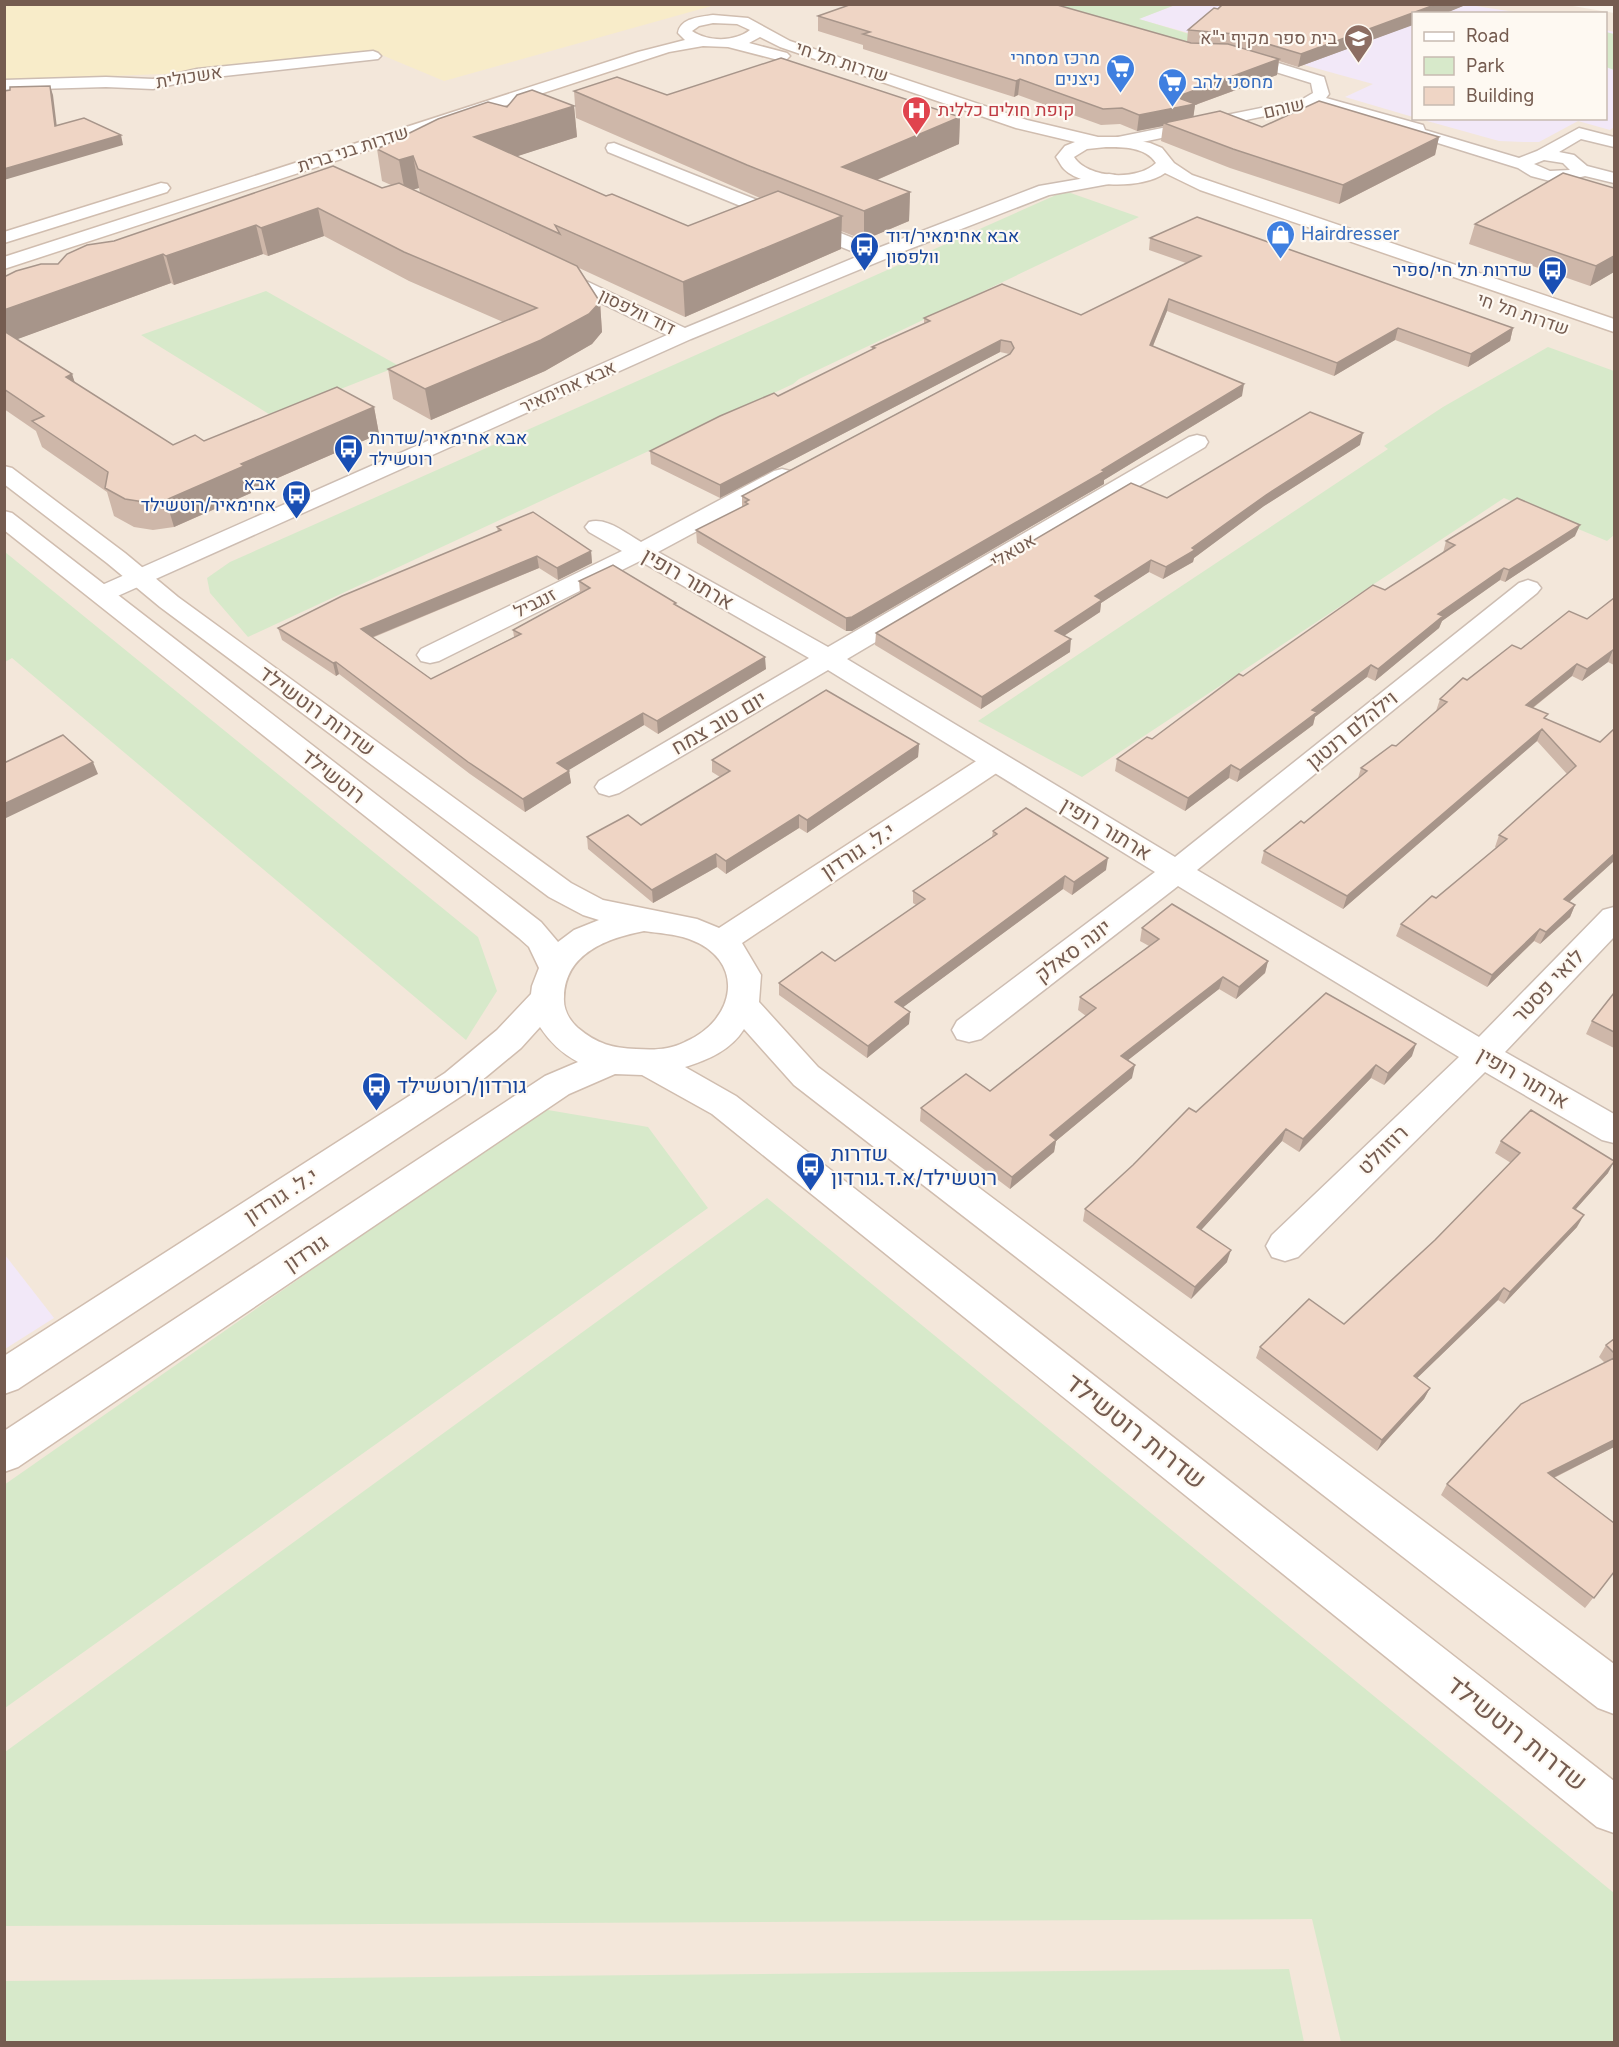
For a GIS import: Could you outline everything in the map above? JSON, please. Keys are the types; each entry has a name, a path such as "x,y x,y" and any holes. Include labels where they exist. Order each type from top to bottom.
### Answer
{"street":[{"name":"שדרות תל חי","path":"685,29 694,23 723,19 743,21 785,44 1022,124 1100,142"},
{"path":"645,37 685,29 688,36 703,41"},
{"path":"729,43 747,39 758,30"},
{"name":"שדרות תל חי","path":"703,41 729,43 783,56 1021,140"},
{"name":"שדרות בני ברית","path":"4,263 643,55 703,41"},
{"name":"שוהם","path":"1119,142 1312,101 1321,94 1318,80 1227,52 1218,52"},
{"name":"אשכולית","path":"4,85 106,82 153,84 197,74 373,56"},
{"path":"1312,101 1478,149 1532,159 1568,159 1575,162 1580,169 1614,178"},
{"name":"שוהם","path":"1116,179 1152,175 1162,169 1160,158 1172,139 1204,125"},
{"path":"1532,159 1579,133 1614,142"},
{"path":"1100,142 1119,142"},
{"name":"אבא אחימאיר","path":"102,594 684,335 877,255 1040,192 1056,182 1067,162 1067,154 1076,147 1100,142"},
{"name":"שדרות תל חי","path":"1119,142 1138,145 1160,158 1179,175 1206,186 1564,310 1613,339"},
{"path":"614,148 877,255"},
{"path":"1049,152 1067,162"},
{"name":"שדרות תל חי","path":"1067,162 1084,173 1156,186 1613,339"},
{"name":"אבא אחימאיר","path":"1040,192 1116,179"},
{"path":"4,238 176,183"},
{"name":"דוד וולפסון","path":"537,265 684,335"},
{"path":"1564,310 1590,316 1614,317"},
{"name":"אטאלי","path":"829,659 1197,442"},
{"name":"זנגביל","path":"430,656 640,552 801,466"},
{"name":"שדרות רוטשילד","path":"4,473 178,609 560,890 594,908 644,920"},
{"path":"4,518 102,594"},
{"name":"ארתור רופין","path":"597,527 829,659 994,762 1482,1055 1614,1130"},
{"name":"וילהלם רנטגן","path":"1177,871 1528,588"},
{"name":"רוטשילד","path":"102,594 530,930 541,941 550,983"},
{"name":"יום טוב צמח","path":"609,787 829,659"},
{"name":"י.ל. גורדון","path":"722,941 994,762"},
{"name":"יונה סאלק","path":"969,1030 1177,871"},
{"name":"לואי פסטר","path":"1482,1055 1614,918"},
{"path":"644,920 673,922 699,929 722,941 735,955 744,971 747,988 743,1006 731,1027 710,1045 682,1057 632,1062 586,1052 565,1038 551,1020 550,983 570,948 592,934 616,925 644,920"},
{"name":"י.ל. גורדון","path":"4,1377 457,1082 508,1040 550,983"},
{"path":"743,1006 806,1076 1614,1692"},
{"name":"רוזוולט","path":"1285,1246 1482,1055"},
{"name":"שדרות רוטשילד","path":"632,1062 724,1105 1614,1810"},
{"name":"גורדון","path":"4,1454 557,1085 632,1062"}],"shaded area":[{"path":"713,4 1561,4 1614,13 1614,2042 5,2042 4,79"},
{"name":"בית ספר מקיף י\"א","path":"1178,4 1463,4 1515,12 1412,12 1412,117 1345,97 1373,84 1138,19"},
{"path":"1607,30 1614,32 1614,127 1610,130 1578,121 1539,142 1499,141 1424,120 1607,120"},
{"path":"5,1255 54,1318 4,1349"}],"green space":[{"path":"1055,5 1175,5 1139,19 1206,39 1189,44"},
{"path":"1607,32 1614,34 1614,70 1607,67"},
{"path":"1065,191 1139,217 799,379 793,384 248,637 210,593 207,578 230,562"},
{"path":"266,291 399,366 272,416 141,335"},
{"path":"1548,347 1614,371 1614,535 1607,541 1504,498 1082,777 978,721 1388,449 1384,446 1443,407"},
{"path":"5,552 478,937 497,991 466,1040 12,658 5,662"},
{"path":"542,1109 648,1127 708,1208 5,1708 4,1485"},
{"path":"767,1198 1614,1893 1614,2042 1341,2042 1312,1919 5,1926 5,1752"},
{"path":"1289,1969 1304,2042 5,2042 5,1981"}],"sand":[{"path":"4,5 715,5 444,81 377,53 189,73 5,80"}],"building":[{"path":"852,4 1054,4 1191,43 1228,44 1279,59 1176,97 1195,104 1139,115 1122,108 1103,109 1020,79 1016,81 863,34 870,32 818,16"},
{"path":"1223,4 1437,4 1301,54 1235,34 1188,30 1214,8 1218,9"},
{"path":"781,58 960,117 842,167 910,192 864,211 747,165 574,91 617,77 667,95"},
{"path":"50,86 55,126 84,118 121,135 4,169 4,91 10,90 10,87"},
{"path":"532,90 574,106 474,137 606,196 612,194 688,226 778,191 842,216 683,282 555,225 560,234 418,169 413,156 399,160 377,149 438,119 488,102 507,107 517,95"},
{"path":"1319,101 1439,137 1343,185 1233,149 1164,123 1220,111 1262,127"},
{"path":"333,166 382,188 399,183 577,266 600,302 589,314 541,340 425,389 388,369 537,308 404,252 318,208 261,228 256,225 166,256 163,254 4,310 4,277 16,271 41,264 58,264 67,254 87,245 114,241"},
{"path":"1563,173 1614,188 1614,256 1596,266 1475,224"},
{"path":"1197,217 1513,328 1471,354 1398,328 1337,363 1169,299 1150,345 1244,384 1102,470 1105,471 852,617 846,618 696,530 748,504 745,502 749,500 742,496 1010,354 1014,348 1011,342 1001,340 720,485 650,451 720,416 774,393 778,396 875,348 872,347 930,321 924,318 1002,284 1081,315 1201,256 1150,238"},
{"path":"4,331 72,374 66,377 173,445 195,435 204,441 337,387 374,407 241,464 244,466 166,500 144,502 125,499 105,488 108,472 32,421 44,416 4,389"},
{"path":"1310,412 1363,433 1266,495 1192,548 1195,550 1166,567 1151,560 1095,596 1102,600 1055,631 1071,639 982,697 876,633 1131,483 1167,498"},
{"path":"1517,498 1580,525 1509,570 1504,568 1438,614 1443,616 1378,669 1371,665 1312,710 1317,712 1240,770 1231,765 1188,798 1117,759 1147,737 1152,739 1239,674 1243,676 1373,585 1385,590 1455,545 1446,541"},
{"path":"533,512 591,551 557,568 537,556 361,629 431,679 521,634 513,630 590,588 579,581 613,565 765,657 657,721 643,713 557,763 569,771 523,799 468,762 336,662 333,663 278,628 342,596 501,530 497,527"},
{"path":"1614,598 1614,650 1587,669 1577,664 1526,705 1548,714 1544,718 1600,742 1614,729 1614,854 1564,899 1575,905 1546,932 1540,929 1492,975 1401,924 1432,896 1436,898 1507,839 1499,835 1576,766 1542,729 1347,896 1264,851 1301,821 1304,823 1367,771 1361,768 1392,745 1396,746 1447,702 1440,699 1463,678 1467,680 1512,645 1521,649 1569,611 1587,619"},
{"path":"826,690 919,744 807,820 799,815 726,861 716,854 652,890 587,837 628,815 641,825 730,771 712,760"},
{"path":"63,735 93,762 4,804 4,763"},
{"path":"1026,808 1108,858 1074,882 1065,876 895,1002 910,1012 868,1046 779,983 822,952 835,961 925,899 913,891 997,834 993,831"},
{"path":"1172,904 1268,961 1239,987 1223,977 1121,1056 1135,1065 1050,1135 1056,1140 1012,1177 921,1108 966,1074 990,1091 1096,1008 1080,997 1159,939 1142,928"},
{"path":"1326,993 1416,1044 1388,1073 1376,1065 1303,1139 1286,1129 1197,1227 1231,1250 1195,1287 1085,1209 1133,1165 1189,1108 1196,1112"},
{"path":"1614,993 1614,1032 1592,1021"},
{"path":"1531,1110 1614,1162 1573,1208 1584,1215 1510,1292 1504,1288 1414,1376 1430,1388 1382,1440 1260,1347 1309,1299 1344,1324 1435,1240 1520,1153 1501,1141"},
{"path":"1614,1339 1614,1353 1606,1345"},
{"path":"1614,1358 1614,1440 1548,1473 1614,1523 1614,1572 1594,1598 1447,1484 1521,1404"}],"place":[{"name":"בית ספר מקיף י\"א","path":"1358,64"},
{"name":"מרכז מסחרי ניצנים","path":"1121,94"},
{"name":"מחסני להב","path":"1172,108"},
{"name":"קופת חולים כללית","path":"917,136"},
{"name":"Hairdresser","path":"1280,260"},
{"name":"אבא אחימאיר/דוד וולפסון","path":"865,272"},
{"name":"שדרות תל חי/ספיר","path":"1553,296"},
{"name":"אבא אחימאיר/שדרות רוטשילד","path":"348,474"},
{"name":"אבא אחימאיר/רוטשילד","path":"297,520"},
{"name":"גורדון/רוטשילד","path":"376,1112"},
{"name":"שדרות רוטשילד/א.ד.גורדון","path":"810,1192"}]}
